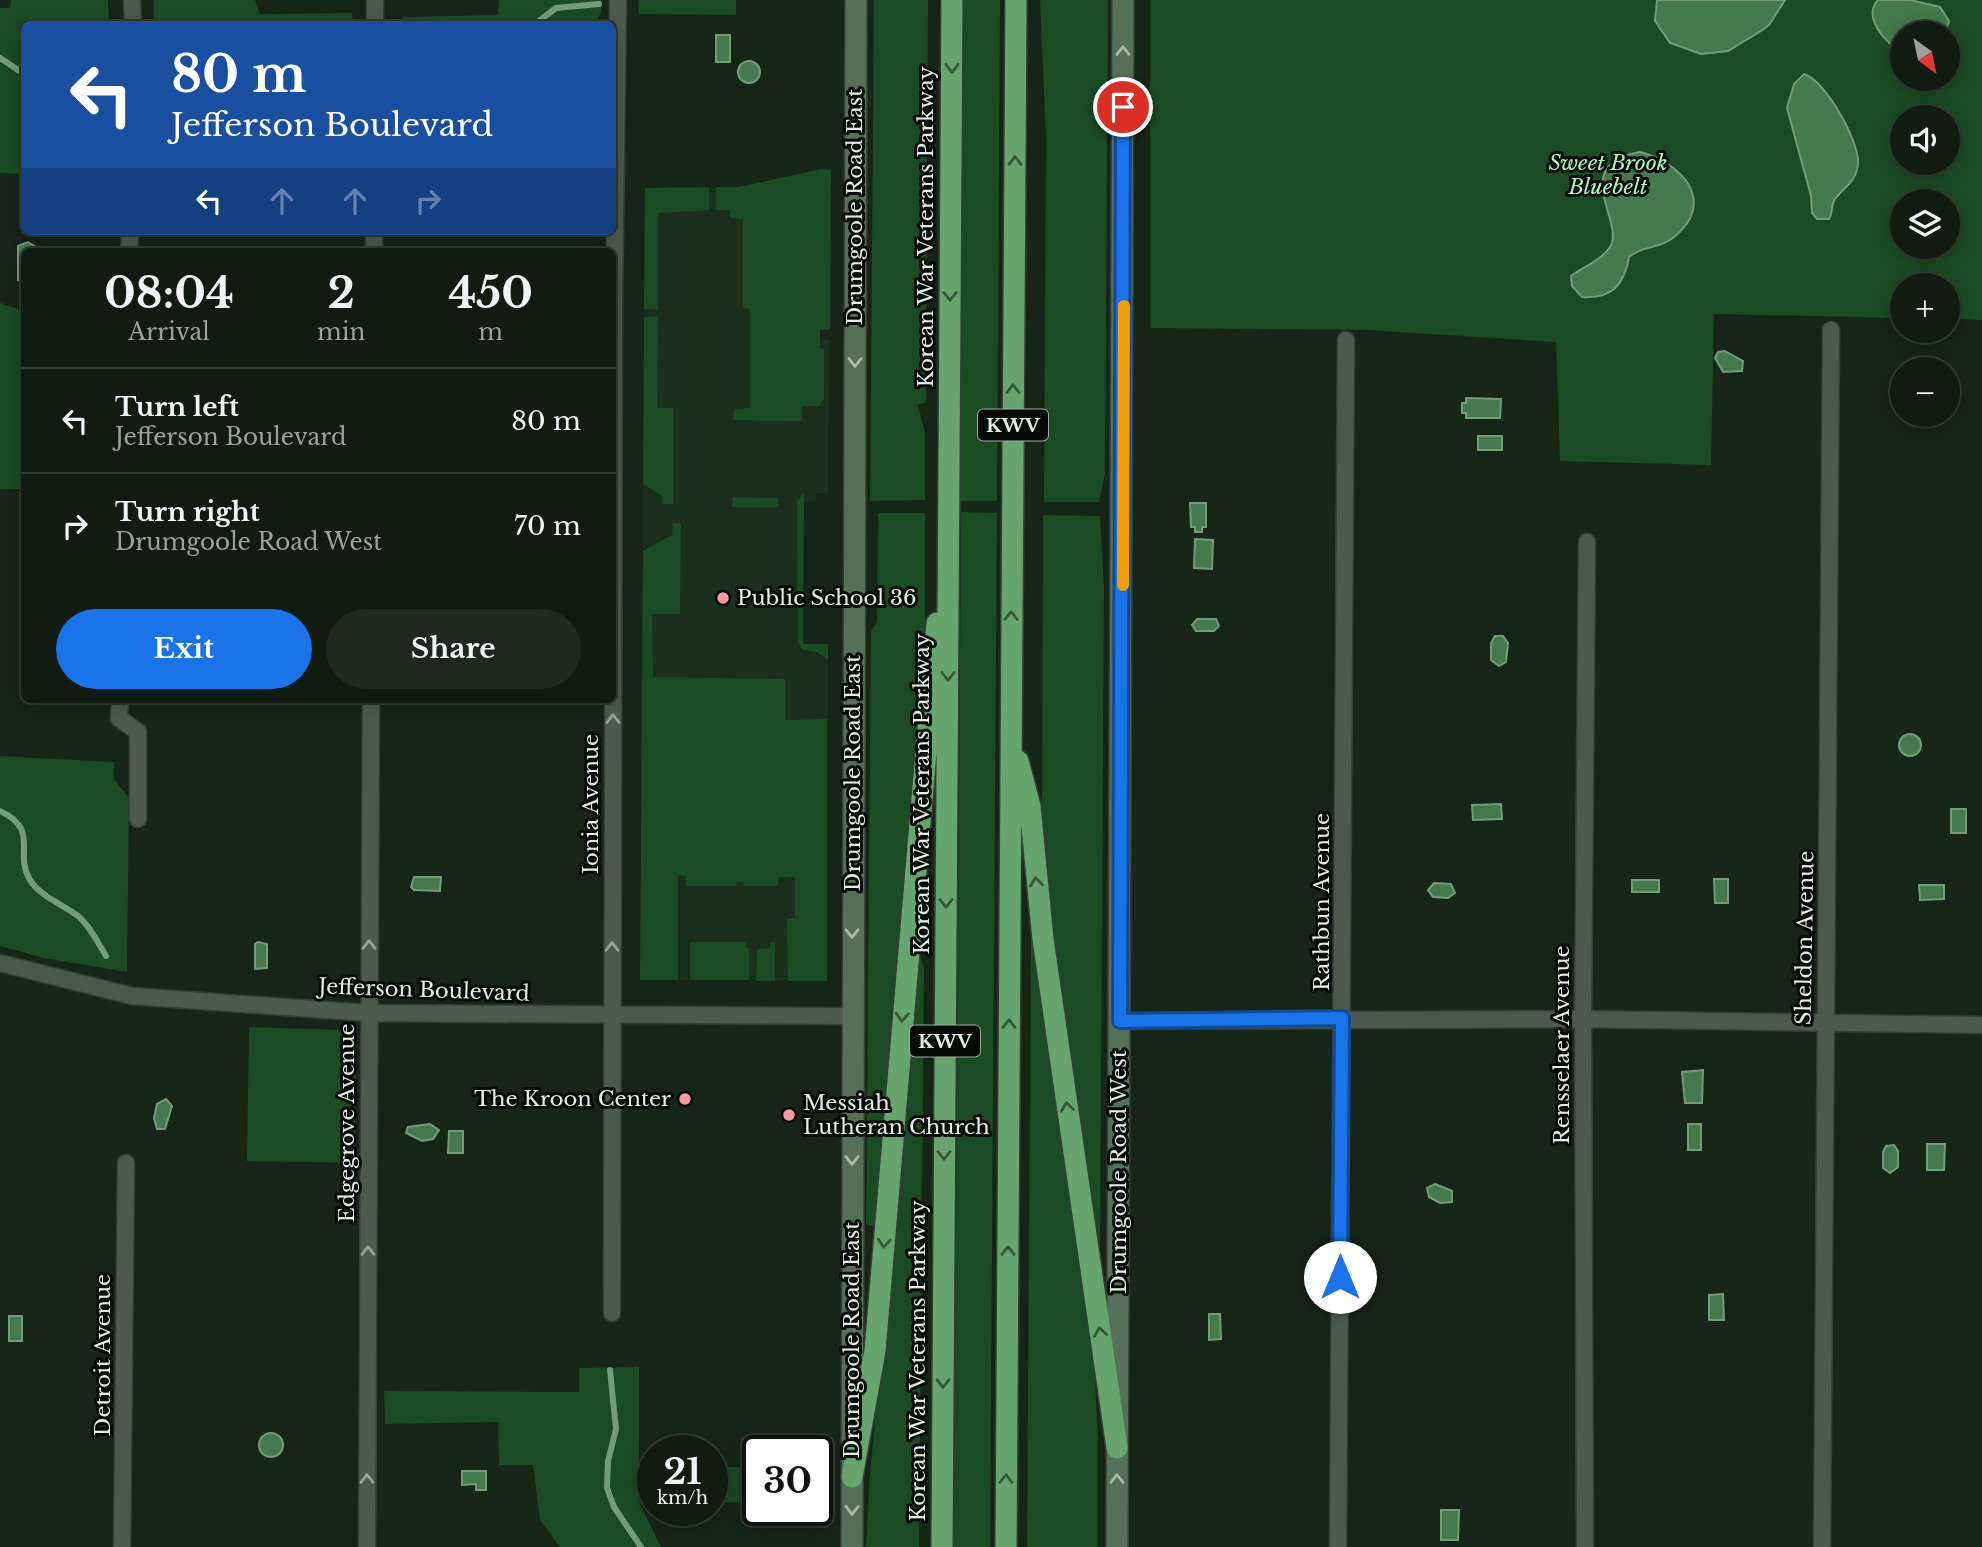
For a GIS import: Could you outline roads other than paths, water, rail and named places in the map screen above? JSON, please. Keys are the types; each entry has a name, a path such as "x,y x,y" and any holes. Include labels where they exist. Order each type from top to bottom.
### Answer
{"highway":[{"name":"Korean War Veterans Parkway","path":"942,1547 952,0"},
{"name":"KWV","path":"1006,1547 1016,0"},
{"path":"852,1477 875,1351 930,673 948,534"},
{"path":"1010,734 1030,806 1044,951 1117,1448"}],"main road":[{"name":"Drumgoole Road East","path":"852,1547 851,1016 856,0"},
{"name":"Drumgoole Road West","path":"1117,1547 1123,0"}],"street":[{"path":"132,0 132,21"},
{"path":"375,0 375,21"},
{"name":"Ionia Avenue","path":"616,121 618,0"},
{"name":"Sheldon Avenue","path":"1822,1547 1832,330"},
{"name":"Rathbun Avenue","path":"1338,1547 1346,341"},
{"name":"Rensselaer Avenue","path":"1585,1547 1583,1019 1587,542"},
{"path":"120,703 119,718 138,732 138,819"},
{"name":"Edgegrove Avenue","path":"367,1547 371,703"},
{"name":"Ionia Avenue","path":"612,703 612,1313"},
{"name":"Jefferson Boulevard","path":"0,963 132,996 368,1013 851,1016"},
{"path":"1120,1021 1583,1019 1982,1025"},
{"name":"Detroit Avenue","path":"122,1547 126,1163"}],"waterway":[{"path":"539,21 556,8 599,4"},
{"path":"0,58 21,72"},
{"path":"0,811 20,826 24,842 24,860 30,880 46,896 82,920 106,956"},
{"path":"610,1370 616,1429 608,1461 607,1488 614,1507 641,1547"}],"place":[{"name":"Public School 36","path":"723,598"},
{"name":"The Kroon Center","path":"685,1099"},
{"name":"Messiah Lutheran Church","path":"789,1115"}],"park label":[{"name":"Sweet Brook Bluebelt","path":"1608,175"}]}
